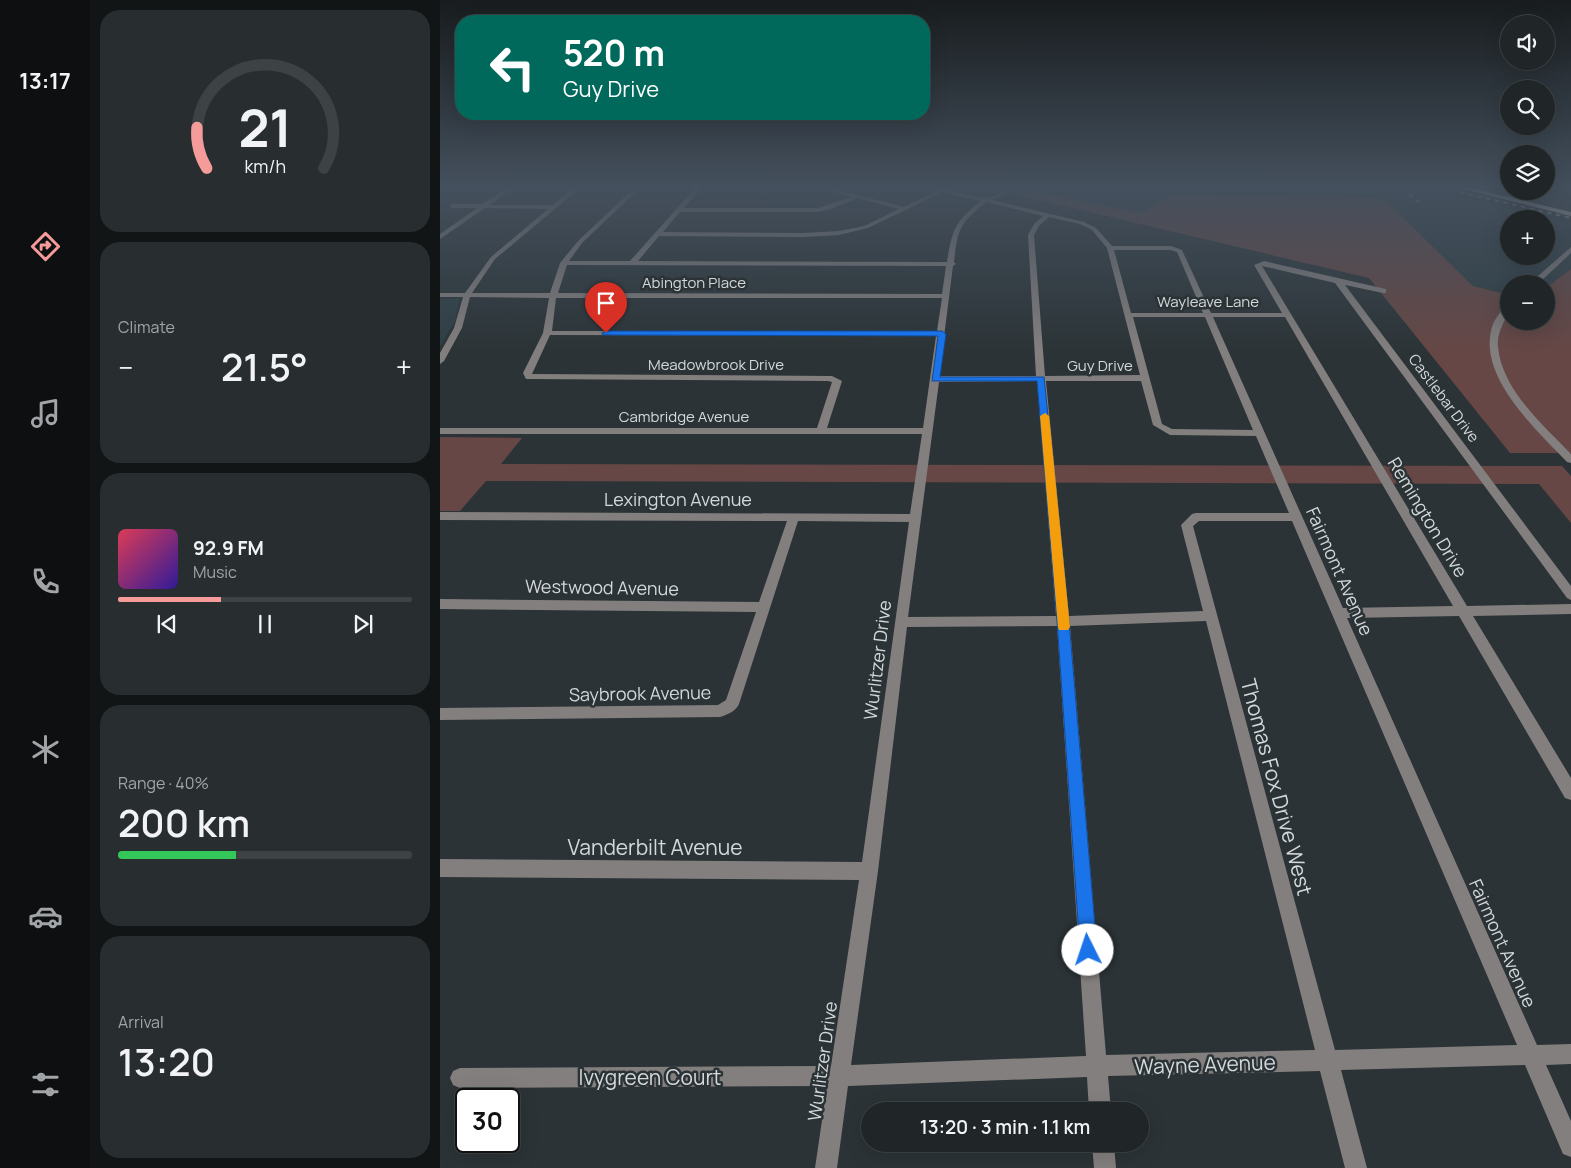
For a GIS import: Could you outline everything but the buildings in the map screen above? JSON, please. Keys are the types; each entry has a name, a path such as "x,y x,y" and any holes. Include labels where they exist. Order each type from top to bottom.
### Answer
{"street":[{"path":"440,361 458,328 467,295 493,258 512,243"},
{"name":"Meadowbrook Drive","path":"580,243 564,263 553,295 547,333 527,374 529,377 829,378 836,381 821,431"},
{"path":"632,263 650,243"},
{"name":"Wurlitzer Drive","path":"826,1168 869,871 954,243"},
{"path":"1032,243 1041,379 1063,621 1099,1102"},
{"path":"1105,243 1110,248 1158,425 1170,432 1258,432"},
{"name":"Fairmont Avenue","path":"1110,248 1171,248 1180,251 1571,1146"},
{"path":"1544,275 1571,249"},
{"path":"564,263 952,264"},
{"name":"Remington Drive","path":"1338,281 1264,263 1258,265 1571,793"},
{"path":"1338,281 1383,291"},
{"name":"Castlebar Drive","path":"1338,281 1571,594"},
{"name":"Abington Place","path":"440,295 947,296"},
{"name":"Wayleave Lane","path":"1129,315 1287,315"},
{"path":"1500,318 1492,342 1496,364 1520,403 1571,460"},
{"path":"547,333 942,334"},
{"name":"Guy Drive","path":"935,379 1145,378"},
{"name":"Cambridge Avenue","path":"440,431 928,431"},
{"name":"Lexington Avenue","path":"440,516 915,518"},
{"name":"Saybrook Avenue","path":"440,714 720,711 732,704 794,517"},
{"name":"Thomas Fox Drive West","path":"1296,517 1196,518 1187,525 1356,1168"},
{"name":"Westwood Avenue","path":"440,604 765,607"},
{"path":"1339,613 1571,609"},
{"path":"901,622 1063,621 1210,616"},
{"name":"Vanderbilt Avenue","path":"440,868 869,871"},
{"name":"Wayne Avenue","path":"839,1076 1097,1066 1571,1054"},
{"name":"Ivygreen Court","path":"460,1078 839,1076"},
{"path":"1104,1152 1105,1168"}],"shaded area":[{"path":"1219,243 1429,243 1473,286 1500,293 1500,330 1555,330 1555,281 1571,269 1571,453 1510,453 1369,278"},
{"path":"1428,243 1500,243 1500,265 1555,265 1555,243 1571,243 1571,269 1555,281 1555,275 1500,275 1500,293 1473,286"},
{"path":"460,298 455,321 440,347 440,299"},
{"path":"440,437 522,438 501,464 1562,466 1571,476 1571,523 1539,484 486,481 460,511 440,511"}],"slow traffic":[{"path":"1045,416 1064,627"}],"route":[{"path":"606,333 942,334 935,379 1041,379 1063,621 1088,950"}]}
